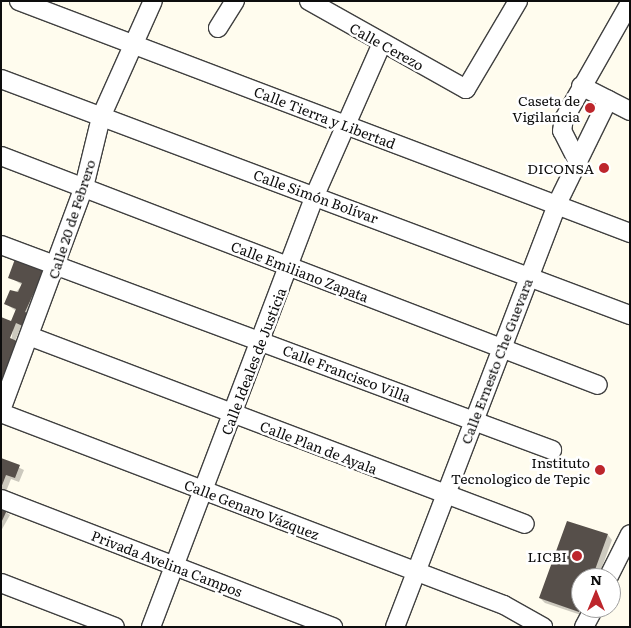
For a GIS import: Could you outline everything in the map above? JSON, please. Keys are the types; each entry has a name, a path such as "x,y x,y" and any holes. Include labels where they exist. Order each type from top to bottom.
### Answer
{"street":[{"name":"Calle Tierra y Libertad","path":"19,1 630,233"},
{"name":"Calle 20 de Febrero","path":"1,412 84,187 101,117 132,44 153,1"},
{"path":"218,28 235,1"},
{"name":"Calle Cerezo","path":"309,1 466,89 512,4"},
{"path":"576,158 562,131 581,86 630,3"},
{"name":"Calle Ideales de Justicia","path":"151,627 176,567 343,124 382,43"},
{"name":"Calle Simón Bolívar","path":"1,79 315,195 630,315"},
{"path":"581,86 630,112"},
{"name":"Calle Ernesto Che Guevara","path":"395,627 444,494 557,204 576,158 608,100"},
{"name":"Calle Emiliano Zapata","path":"1,156 598,385"},
{"name":"Calle Francisco Villa","path":"1,245 552,450"},
{"name":"Calle Plan de Ayala","path":"29,336 233,415 525,524"},
{"name":"Calle Genaro Vázquez","path":"1,412 204,491 416,570 504,605 543,627"},
{"name":"Privada Avelina Campos","path":"1,499 333,627"},
{"path":"613,568 630,534"},
{"path":"1,583 115,627"}],"building":[{"path":"15,259 44,271 25,312 30,314 25,327 16,323 10,338 19,342 1,386 1,317 11,321 16,309 4,304 10,290 18,292 22,283 8,278"},
{"path":"1,458 20,465 15,478 6,475 1,488"},
{"path":"1,508 7,510 1,523"},
{"name":"LICBI","path":"567,521 608,534 596,568 571,568 571,609 539,598"}],"place":[{"name":"Caseta de Vigilancia","path":"590,108"},
{"name":"DICONSA","path":"604,168"},
{"name":"Instituto Tecnologico de Tepic","path":"600,470"},
{"name":"LICBI","path":"577,556"}]}
